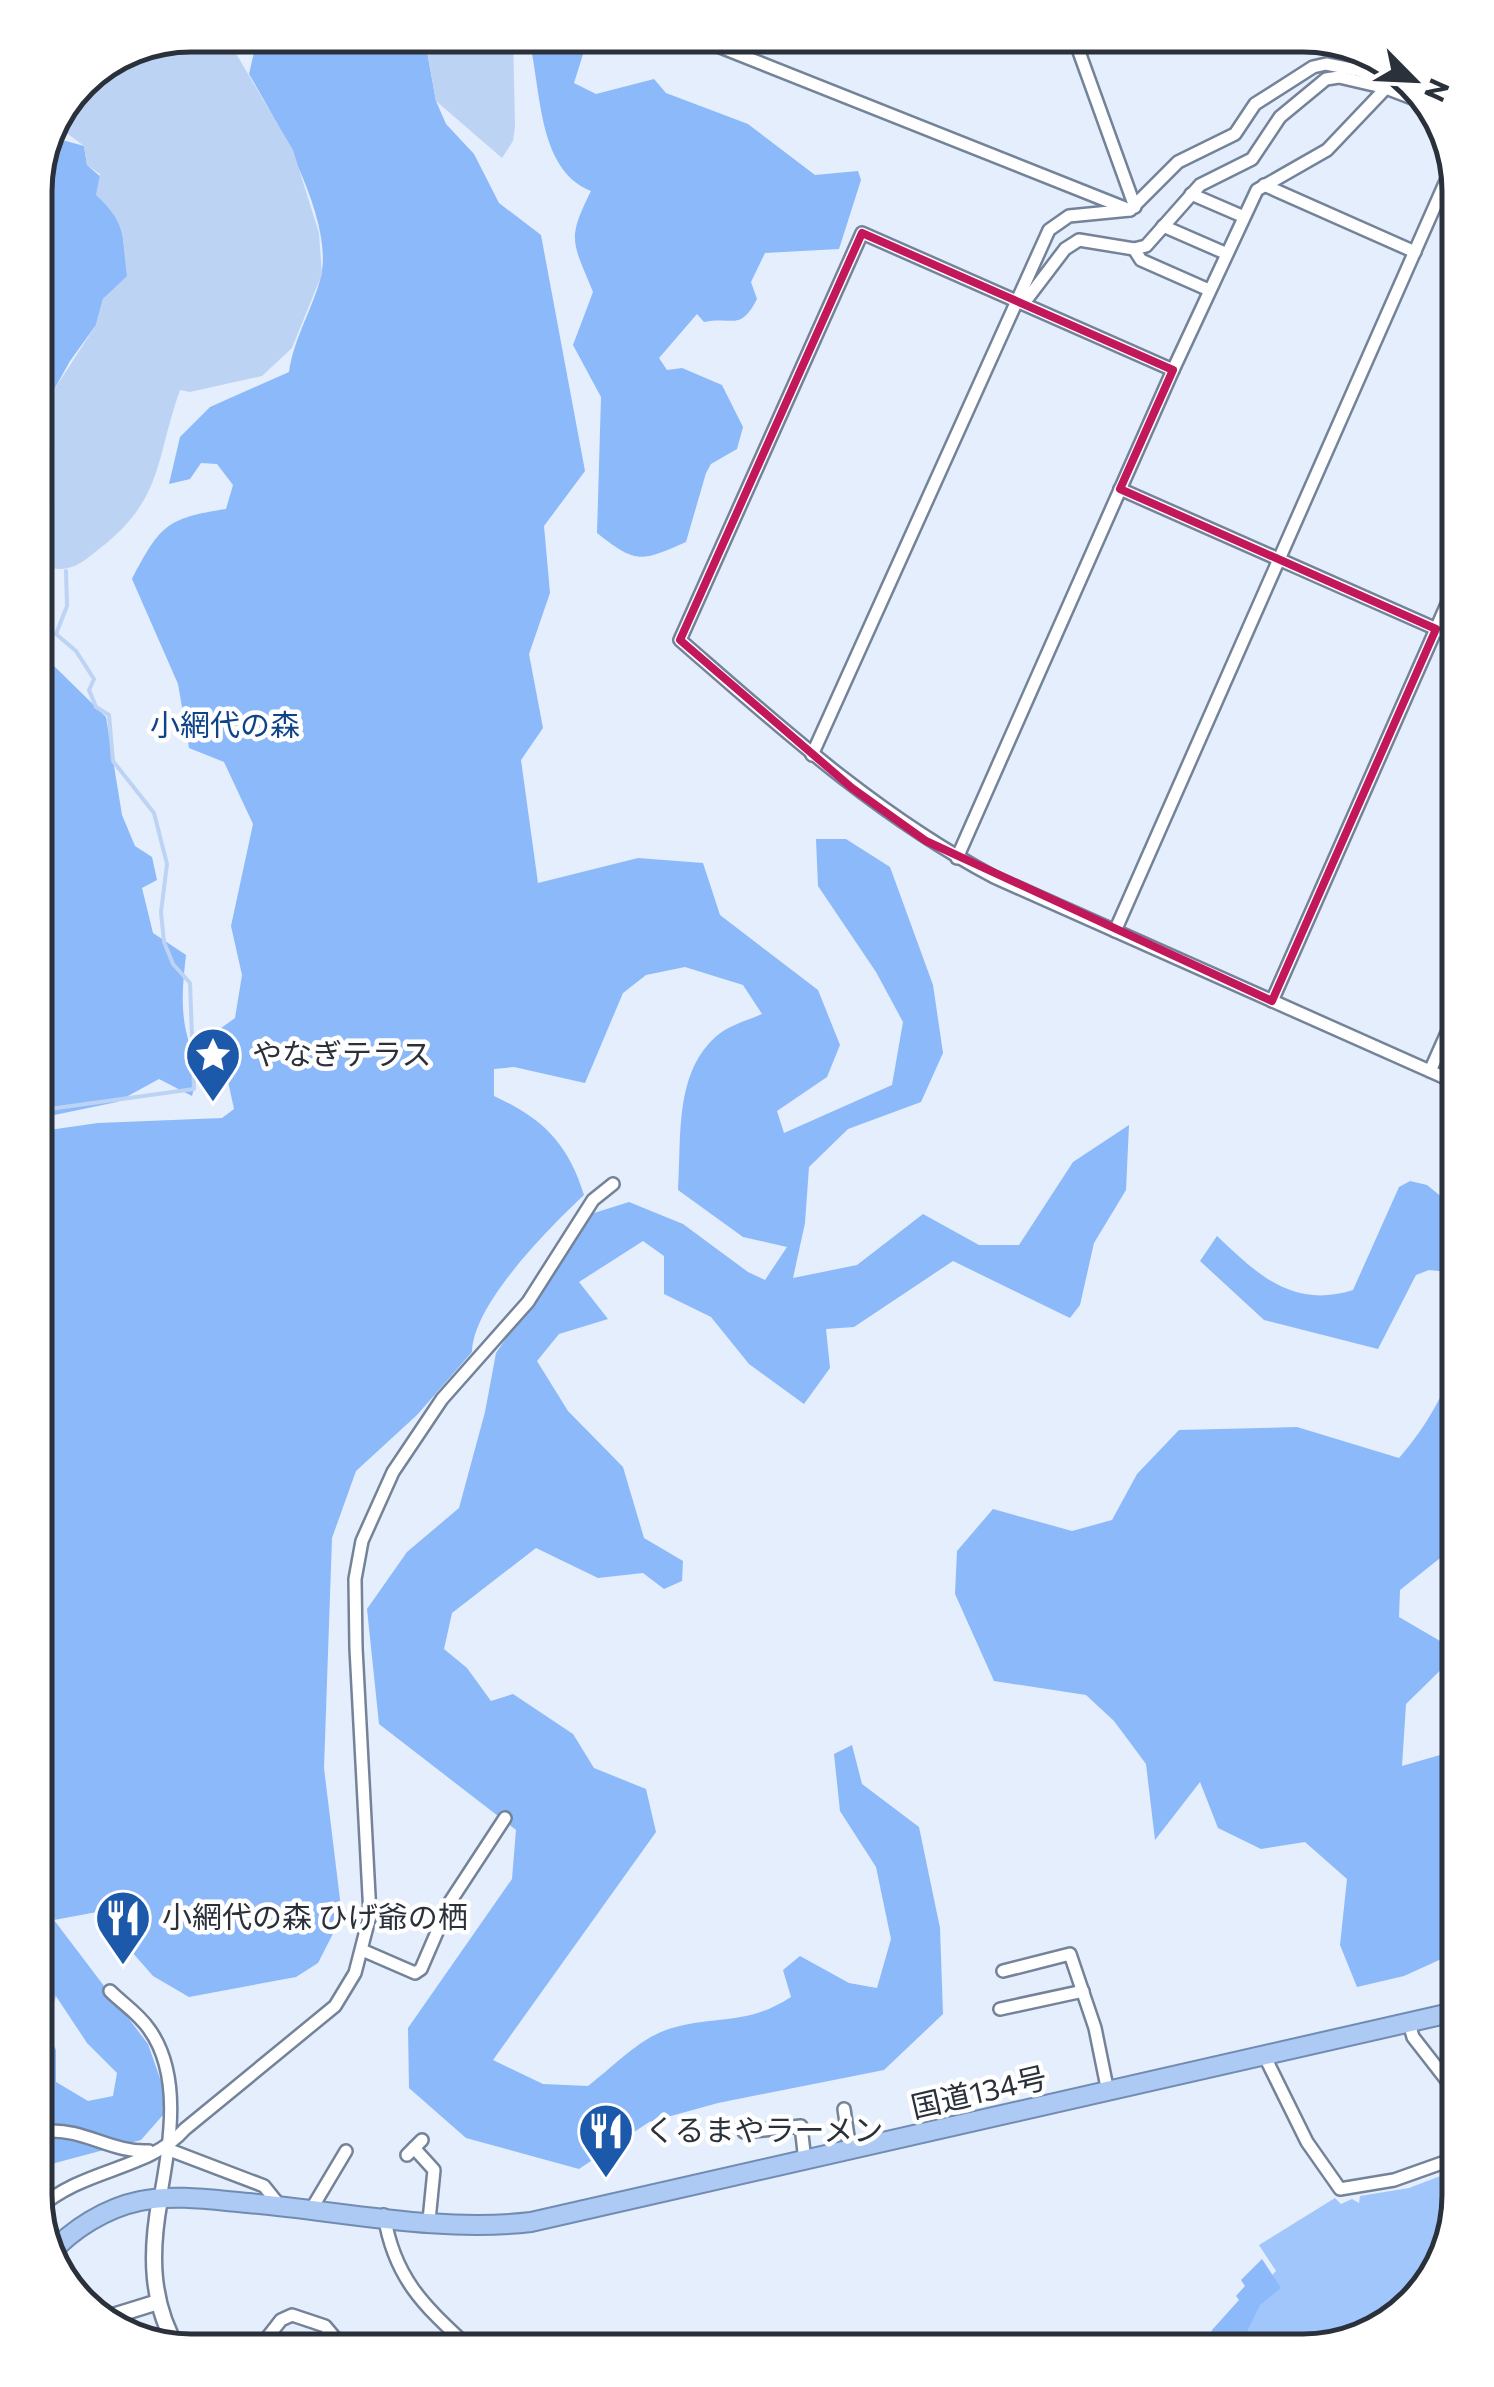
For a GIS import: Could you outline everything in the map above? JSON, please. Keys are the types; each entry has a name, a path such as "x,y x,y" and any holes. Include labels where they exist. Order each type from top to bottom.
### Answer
{"highway":[{"name":"国道134号","path":"62,2245 116,2208 160,2199 312,2208 489,2225 531,2222 1441,2015"}],"street":[{"path":"734,52 1132,209"},
{"path":"1079,53 1132,209"},
{"path":"812,755 1020,302 1042,240 1059,220 1086,212 1132,209 1178,162 1235,134 1255,104 1300,75 1326,64 1362,71"},
{"path":"1020,302 1065,249 1079,240 1134,249 1146,246 1191,194 1252,159 1280,118 1326,79 1364,83"},
{"path":"957,858 1242,216 1264,185 1327,150 1364,111"},
{"path":"1264,185 1414,252"},
{"path":"1114,931 1441,192"},
{"path":"1191,194 1242,216"},
{"path":"1163,226 1225,253"},
{"path":"1173,370 862,232 680,640 812,755 898,822 957,858 1441,1076"},
{"path":"1134,249 1141,260 1209,290"},
{"path":"1120,489 1441,631"},
{"path":"1272,1001 1441,618"},
{"path":"1430,1071 1441,1046"},
{"path":"52,2197 66,2185 164,2150 185,2128 336,2006 362,1950 370,1900 360,1799 356,1648 355,1578 362,1541 393,1472 442,1400 528,1302 593,1200 613,1184"},
{"path":"362,1950 414,1972 421,1970 450,1902 505,1818"},
{"path":"1003,1971 1070,1954 1108,2092"},
{"path":"110,1991 133,2009 162,2050 170,2088 152,2267 158,2302 172,2333"},
{"path":"1000,2009 1083,1991"},
{"path":"1408,2023 1412,2037 1441,2073"},
{"path":"1265,2057 1306,2142 1340,2190 1394,2180 1441,2163"},
{"path":"844,2109 850,2150"},
{"path":"744,2132 800,2126 805,2160"},
{"path":"52,2131 86,2134 117,2149 164,2150 264,2186 280,2206"},
{"path":"414,2148 434,2170 429,2220"},
{"path":"312,2208 346,2150"},
{"path":"384,2216 393,2261 408,2287 456,2334"},
{"path":"119,2314 158,2302"},
{"path":"270,2334 281,2320 292,2315 325,2326 332,2334"}],"highlighted area":[{"path":"862,233 1173,370 1120,489 1436,629 1272,1001 926,841 852,788 680,640"}],"shaded area":[{"path":"235,52 293,150 319,233 322,274 292,348 262,376 190,392 180,390 154,477 136,513 82,562 65,569 53,568 53,392 96,325 103,299 127,276 119,224 96,195 100,174 87,165 84,146 67,130 81,107 122,71 173,54"},
{"path":"427,52 513,52 515,126 513,141 502,158 436,101"},
{"path":"52,1971 60,1981 52,2010"},
{"path":"1441,2176 1437,2232 1418,2273 1394,2300 1364,2320 1339,2330 1236,2334 1246,2302 1276,2271 1259,2245 1335,2198 1341,2204 1352,2199 1359,2203 1360,2196 1409,2188"}],"green space":[{"name":"小網代の森","path":"254,52 427,52 436,101 446,124 474,154 499,203 541,235 585,471 544,526 550,593 529,654 543,728 521,760 538,883 638,858 703,863 720,915 818,990 840,1045 827,1077 777,1111 784,1133 892,1085 903,1022 876,972 818,886 816,839 846,839 890,867 933,985 943,1053 921,1102 848,1129 809,1167 805,1223 793,1278 857,1265 923,1214 979,1245 1019,1245 1073,1162 1129,1125 1126,1190 1094,1243 1080,1305 1070,1318 953,1261 854,1327 826,1329 830,1368 804,1404 749,1364 711,1317 664,1294 664,1256 643,1241 579,1282 608,1319 559,1334 537,1361 568,1411 623,1467 644,1538 683,1561 682,1581 664,1589 643,1573 598,1578 536,1548 452,1613 444,1649 467,1668 491,1701 513,1694 573,1734 594,1768 646,1789 656,1832 493,2060 543,2084 588,2086 660,2032 746,2016 791,1997 783,1970 800,1956 849,1983 877,1988 891,1939 876,1867 840,1811 834,1754 852,1745 862,1784 919,1827 940,1928 943,2014 884,2070 718,2103 649,2122 579,2169 466,2138 409,2088 408,2028 512,1879 516,1830 379,1724 367,1609 407,1552 459,1508 496,1353 591,1214 629,1202 683,1224 765,1280 787,1247 743,1237 678,1190 683,1107 694,1067 719,1034 762,1014 743,985 685,967 646,975 623,993 585,1083 514,1067 494,1069 494,1096 526,1113 551,1134 570,1161 584,1195 533,1247 499,1290 485,1312 472,1352 417,1415 356,1471 332,1538 324,1768 342,1916 318,1963 296,1977 189,1997 153,1976 97,1912 54,1920 148,2044 170,2107 141,2140 52,2164 52,2042 56,2050 56,2082 88,2101 113,2096 117,2073 87,2043 52,1990 53,1129 98,1123 222,1118 234,1109 217,1031 235,1018 242,975 231,926 253,824 224,762 189,748 178,684 132,579 150,547 167,528 190,516 226,509 233,485 217,464 201,463 190,479 169,484 180,437 210,407 289,372 321,276 323,253 311,200 288,144 249,74"},
{"path":"531,52 584,52 574,83 596,94 654,79 666,93 748,124 815,175 858,171 861,180 839,249 765,253 751,282 757,299 746,316 735,321 704,322 697,314 659,358 667,370 682,368 722,385 743,427 737,449 711,464 706,473 686,542 648,556 630,555 597,533 601,397 573,345 593,292 575,242 578,221 591,191 573,180 560,165 544,125"},
{"path":"63,140 84,146 87,165 102,178 97,195 119,224 128,276 103,299 96,325 53,392 53,182"},
{"path":"53,664 106,717 122,815 135,846 152,857 157,880 142,888 153,933 186,955 183,1015 196,1070 192,1096 159,1079 117,1102 53,1115"},
{"path":"1410,1181 1427,1185 1441,1196 1441,1271 1416,1275 1378,1349 1264,1320 1200,1261 1217,1236 1262,1275 1294,1292 1332,1295 1353,1290 1399,1187"},
{"path":"1441,1394 1441,1557 1400,1590 1399,1617 1441,1642 1441,1670 1406,1704 1402,1766 1441,1756 1441,1959 1404,1976 1357,1987 1340,1945 1347,1879 1305,1842 1261,1849 1218,1828 1200,1782 1155,1840 1146,1764 1114,1721 1086,1695 994,1681 955,1594 957,1551 993,1509 1072,1531 1112,1520 1137,1474 1179,1430 1297,1427 1399,1458"},
{"path":"1262,2259 1281,2288 1260,2305 1246,2334 1211,2334 1239,2300 1236,2296 1245,2286 1241,2280"}],"waterway":[{"path":"53,1109 194,1089 190,983 173,964 164,942 161,912 167,864 154,813 113,761 109,715 96,707 89,690 94,679 76,651 56,634 67,606 66,571"}],"place":[{"name":"やなぎテラス","path":"213,1104"},
{"name":"小網代の森 ひげ爺の栖","path":"123,1967"},
{"name":"くるまやラーメン","path":"606,2180"}]}
